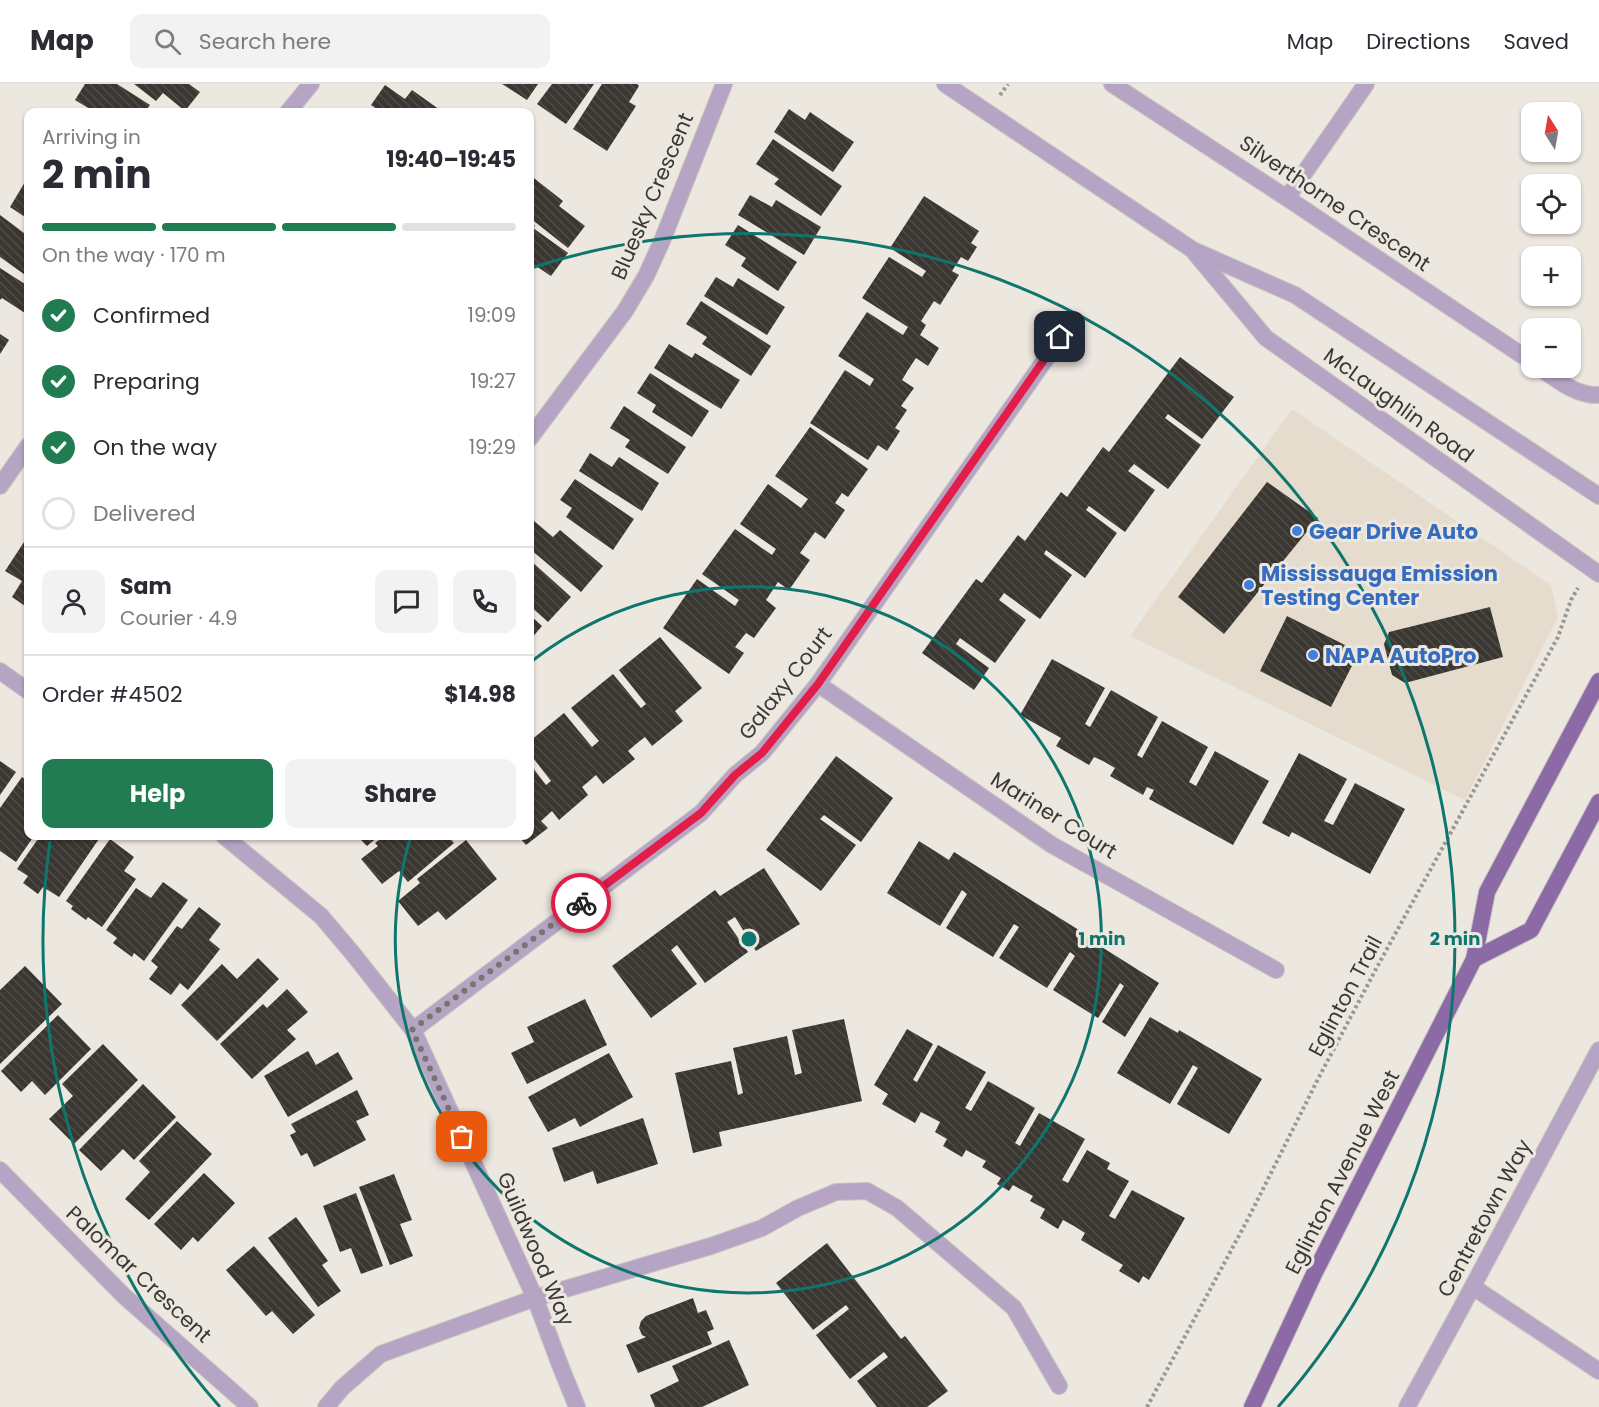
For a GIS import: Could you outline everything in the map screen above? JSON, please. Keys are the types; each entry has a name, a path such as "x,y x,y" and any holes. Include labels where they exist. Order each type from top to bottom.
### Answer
{"main road":[{"name":"Eglinton Avenue West","path":"1252,1407 1314,1274 1474,959 1487,892 1599,681"},
{"path":"1474,959 1532,930 1599,802"}],"street":[{"path":"291,108 311,84"},
{"name":"Bluesky Crescent","path":"534,433 626,311 646,276 724,84"},
{"name":"McLaughlin Road","path":"945,84 1193,250 1295,295 1599,496"},
{"name":"Silverthorne Crescent","path":"1112,84 1521,355"},
{"path":"1287,198 1366,84"},
{"name":"McLaughlin Road","path":"1193,250 1266,338 1599,574"},
{"name":"Galaxy Court","path":"412,1030 701,813 735,775 762,753 818,684 1060,337"},
{"path":"1554,378 1586,396 1599,395"},
{"path":"0,486 24,452"},
{"path":"0,671 24,688"},
{"name":"Mariner Court","path":"818,684 1052,844 1276,970"},
{"name":"Guildwood Way","path":"229,840 321,916 412,1030 536,1299 577,1407"},
{"name":"Centretown Way","path":"1407,1407 1599,1050"},
{"name":"Palomar Crescent","path":"0,1170 124,1296 250,1407"},
{"path":"326,1407 342,1388 381,1354 536,1299 711,1246 762,1228 798,1208 836,1192 867,1191 897,1208 1014,1308 1059,1386"},
{"path":"1473,1287 1599,1371"}],"path":[{"name":"Eglinton Trail","path":"1147,1407 1250,1217 1318,1079 1376,969 1558,637 1572,600"}],"shaded area":[{"path":"1292,409 1551,585 1558,617 1465,800 1130,636"}],"building":[{"path":"85,84 117,84 150,105 148,108 88,108 75,100"},
{"path":"134,84 189,84 200,92 187,108 181,108 163,93 156,101"},
{"path":"502,84 538,84 527,100"},
{"path":"552,84 594,84 566,124 537,104"},
{"path":"602,84 637,84 639,86 629,102 636,106 607,151 573,129"},
{"path":"385,85 405,99 412,90 437,108 375,108 371,105"},
{"path":"789,109 805,120 810,112 854,142 833,172 774,132"},
{"path":"773,139 842,186 821,216 774,184 779,179 756,164"},
{"path":"534,178 563,201 559,206 585,226 568,248 534,221"},
{"path":"24,184 24,216 10,207"},
{"path":"750,195 772,207 776,200 821,227 804,255 738,215"},
{"path":"924,196 979,231 971,243 977,247 968,261 961,257 952,271 959,275 940,305 934,301 921,321 926,325 920,335 939,348 928,366 916,358 908,370 902,380 914,388 901,406 907,410 895,428 900,431 887,451 878,445 868,460 810,423 845,370 870,386 874,379 838,356 867,312 903,335 908,327 862,298 889,257 922,277 926,271 890,248"},
{"path":"0,215 24,233 24,274 0,257"},
{"path":"738,225 797,262 778,291 741,266 746,258 725,245"},
{"path":"534,229 568,253 551,276 534,265"},
{"path":"0,268 24,283 24,312 2,298 0,300"},
{"path":"716,277 733,287 738,278 785,307 767,335 704,296"},
{"path":"701,301 771,346 751,376 702,344 707,337 686,324"},
{"path":"0,334 9,340 0,354"},
{"path":"669,344 692,358 695,353 740,380 721,409 654,368"},
{"path":"1180,357 1234,397 1202,439 1168,414 1165,418 1201,445 1168,489 1134,464 1128,471 1155,490 1125,532 1089,506 1086,510 1117,533 1085,578 1046,550 1044,554 1072,575 1040,619 1004,593 999,600 1026,620 995,663 960,638 956,644 989,668 974,690 922,653 976,579 982,583 1018,535 1025,541 1061,492 1067,497 1103,447 1109,452"},
{"path":"650,373 709,411 692,437 652,412 656,405 637,393"},
{"path":"624,406 686,447 668,474 625,447 630,440 610,428"},
{"path":"810,427 868,469 848,497 842,493 835,503 845,510 825,539 815,532 800,553 810,560 789,590 778,582 766,600 776,608 754,638 746,633 735,647 744,653 729,674 663,628 697,579 735,606 739,600 702,574 735,529 772,555 776,549 740,524 768,484 801,508 808,499 775,476"},
{"path":"590,453 612,467 619,457 659,483 642,511 579,471"},
{"path":"575,479 634,519 613,550 566,517 572,508 560,500"},
{"path":"1267,482 1318,518 1224,634 1178,597"},
{"path":"534,521 553,537 560,530 603,566 581,592 534,552"},
{"path":"24,542 24,605 12,597 22,581 5,571"},
{"path":"534,564 571,597 548,622 534,610"},
{"path":"1490,607 1503,657 1405,683 1392,675 1384,644 1389,632"},
{"path":"1287,616 1359,652 1331,707 1260,671"},
{"path":"534,619 542,626 534,635"},
{"path":"660,637 702,688 675,711 683,721 652,746 645,737 636,744 628,751 635,759 603,784 596,775 582,787 588,795 559,820 552,811 541,821 548,828 534,839 534,769 546,785 551,781 534,759 534,738 564,713 592,747 599,741 571,708 613,674 641,708 646,704 619,670"},
{"path":"1052,659 1105,688 1085,724 1090,727 1111,690 1158,717 1137,755 1142,758 1162,721 1208,747 1189,782 1196,786 1215,751 1269,781 1233,845 1149,799 1154,790 1147,787 1143,795 1110,776 1115,768 1103,761 1094,757 1089,765 1056,746 1061,738 1020,715"},
{"path":"1299,753 1347,779 1324,821 1333,825 1355,783 1405,809 1370,874 1292,832 1289,837 1262,823"},
{"path":"836,756 893,798 861,842 824,815 820,819 856,845 821,891 766,850"},
{"path":"0,761 16,772 0,795"},
{"path":"22,777 24,779 24,840 31,840 16,862 0,851 0,808"},
{"path":"37,840 98,840 59,897 43,887 38,894 23,883 28,876 17,869"},
{"path":"109,840 134,857 124,871 136,879 102,927 88,917 86,920 71,909 73,906 66,901"},
{"path":"361,840 374,840 367,846"},
{"path":"379,840 451,840 454,843 408,882 399,871 382,884 361,859 378,846 375,843"},
{"path":"466,840 497,879 446,920 438,911 418,926 398,901 420,883 417,879"},
{"path":"522,840 532,840 526,845"},
{"path":"919,841 949,860 954,852 1159,983 1125,1037 1102,1022 1124,986 1120,983 1098,1018 1053,990 1075,956 1070,952 1047,988 999,958 1019,927 1014,924 993,957 946,928 967,894 962,890 940,926 887,893"},
{"path":"764,868 800,924 756,951 735,917 727,922 748,952 705,983 677,945 671,950 697,984 651,1018 612,966 715,890 720,896"},
{"path":"163,882 188,900 144,961 134,953 132,957 113,943 117,938 106,930 136,888 151,898"},
{"path":"199,907 221,924 209,940 220,949 188,990 180,983 171,995 149,979 158,967 151,961 177,926 182,929"},
{"path":"258,958 279,979 217,1041 181,1005 222,964 237,979"},
{"path":"25,966 62,1004 0,1064 0,990"},
{"path":"287,989 308,1012 287,1030 296,1039 252,1079 220,1044 263,1004 267,1008"},
{"path":"585,999 607,1045 527,1084 511,1053 534,1042 527,1027"},
{"path":"58,1015 91,1049 45,1095 32,1081 21,1092 1,1071"},
{"path":"1150,1017 1178,1033 1179,1030 1262,1079 1229,1134 1177,1104 1198,1068 1193,1065 1170,1104 1117,1073"},
{"path":"844,1019 862,1101 719,1132 722,1146 693,1153 675,1073 731,1061 738,1095 743,1093 733,1048 787,1036 795,1075 802,1073 792,1030"},
{"path":"907,1029 933,1044 913,1080 917,1082 938,1045 986,1072 965,1108 971,1111 988,1081 1035,1108 1015,1143 1020,1146 1039,1113 1085,1139 1062,1180 1068,1183 1087,1150 1110,1163 1107,1169 1129,1181 1109,1216 1115,1219 1132,1190 1185,1218 1149,1280 1143,1276 1139,1283 1119,1271 1123,1265 1081,1240 1085,1233 1074,1226 1063,1220 1058,1229 1040,1218 1045,1209 1030,1201 1033,1196 1013,1185 1009,1191 997,1184 1001,1178 982,1167 986,1161 966,1150 962,1157 943,1146 947,1139 935,1132 940,1122 921,1112 915,1123 882,1104 888,1094 874,1085"},
{"path":"103,1044 138,1080 74,1144 49,1119 73,1096 62,1084"},
{"path":"308,1051 316,1065 338,1052 353,1079 288,1117 264,1076"},
{"path":"609,1053 633,1097 580,1127 575,1118 548,1132 528,1097"},
{"path":"143,1084 176,1117 134,1160 123,1149 101,1171 79,1150"},
{"path":"357,1090 369,1115 356,1121 366,1140 314,1167 307,1153 301,1156 290,1135 296,1132 291,1124"},
{"path":"643,1118 658,1164 597,1184 593,1171 564,1182 552,1148"},
{"path":"177,1121 212,1154 149,1220 125,1199 150,1172 139,1161"},
{"path":"204,1173 235,1203 198,1242 193,1237 181,1250 154,1224"},
{"path":"394,1174 412,1220 400,1224 413,1256 390,1265 359,1187"},
{"path":"356,1193 383,1266 361,1274 351,1248 340,1252 323,1206"},
{"path":"296,1217 328,1261 322,1265 341,1291 318,1307 268,1238"},
{"path":"827,1243 901,1339 905,1336 948,1391 927,1407 877,1407 857,1381 888,1357 884,1352 850,1379 816,1335 849,1309 846,1305 813,1330 776,1283"},
{"path":"254,1246 315,1315 293,1334 272,1311 266,1316 226,1270"},
{"path":"693,1298 698,1313 706,1310 714,1329 707,1332 712,1344 638,1373 626,1345 646,1337 642,1335 639,1328 641,1321 646,1316"},
{"path":"729,1340 749,1385 702,1407 655,1407 650,1395 679,1381 672,1366"}],"way so far":[{"path":"462,1137 412,1030 581,903"}],"place":[{"name":"Gear Drive Auto","path":"1297,531"},
{"name":"Mississauga Emission Testing Center","path":"1249,585"},
{"name":"NAPA AutoPro","path":"1313,655"}],"route":[{"path":"581,903 701,813 735,775 762,753 818,684 1060,337"}]}
